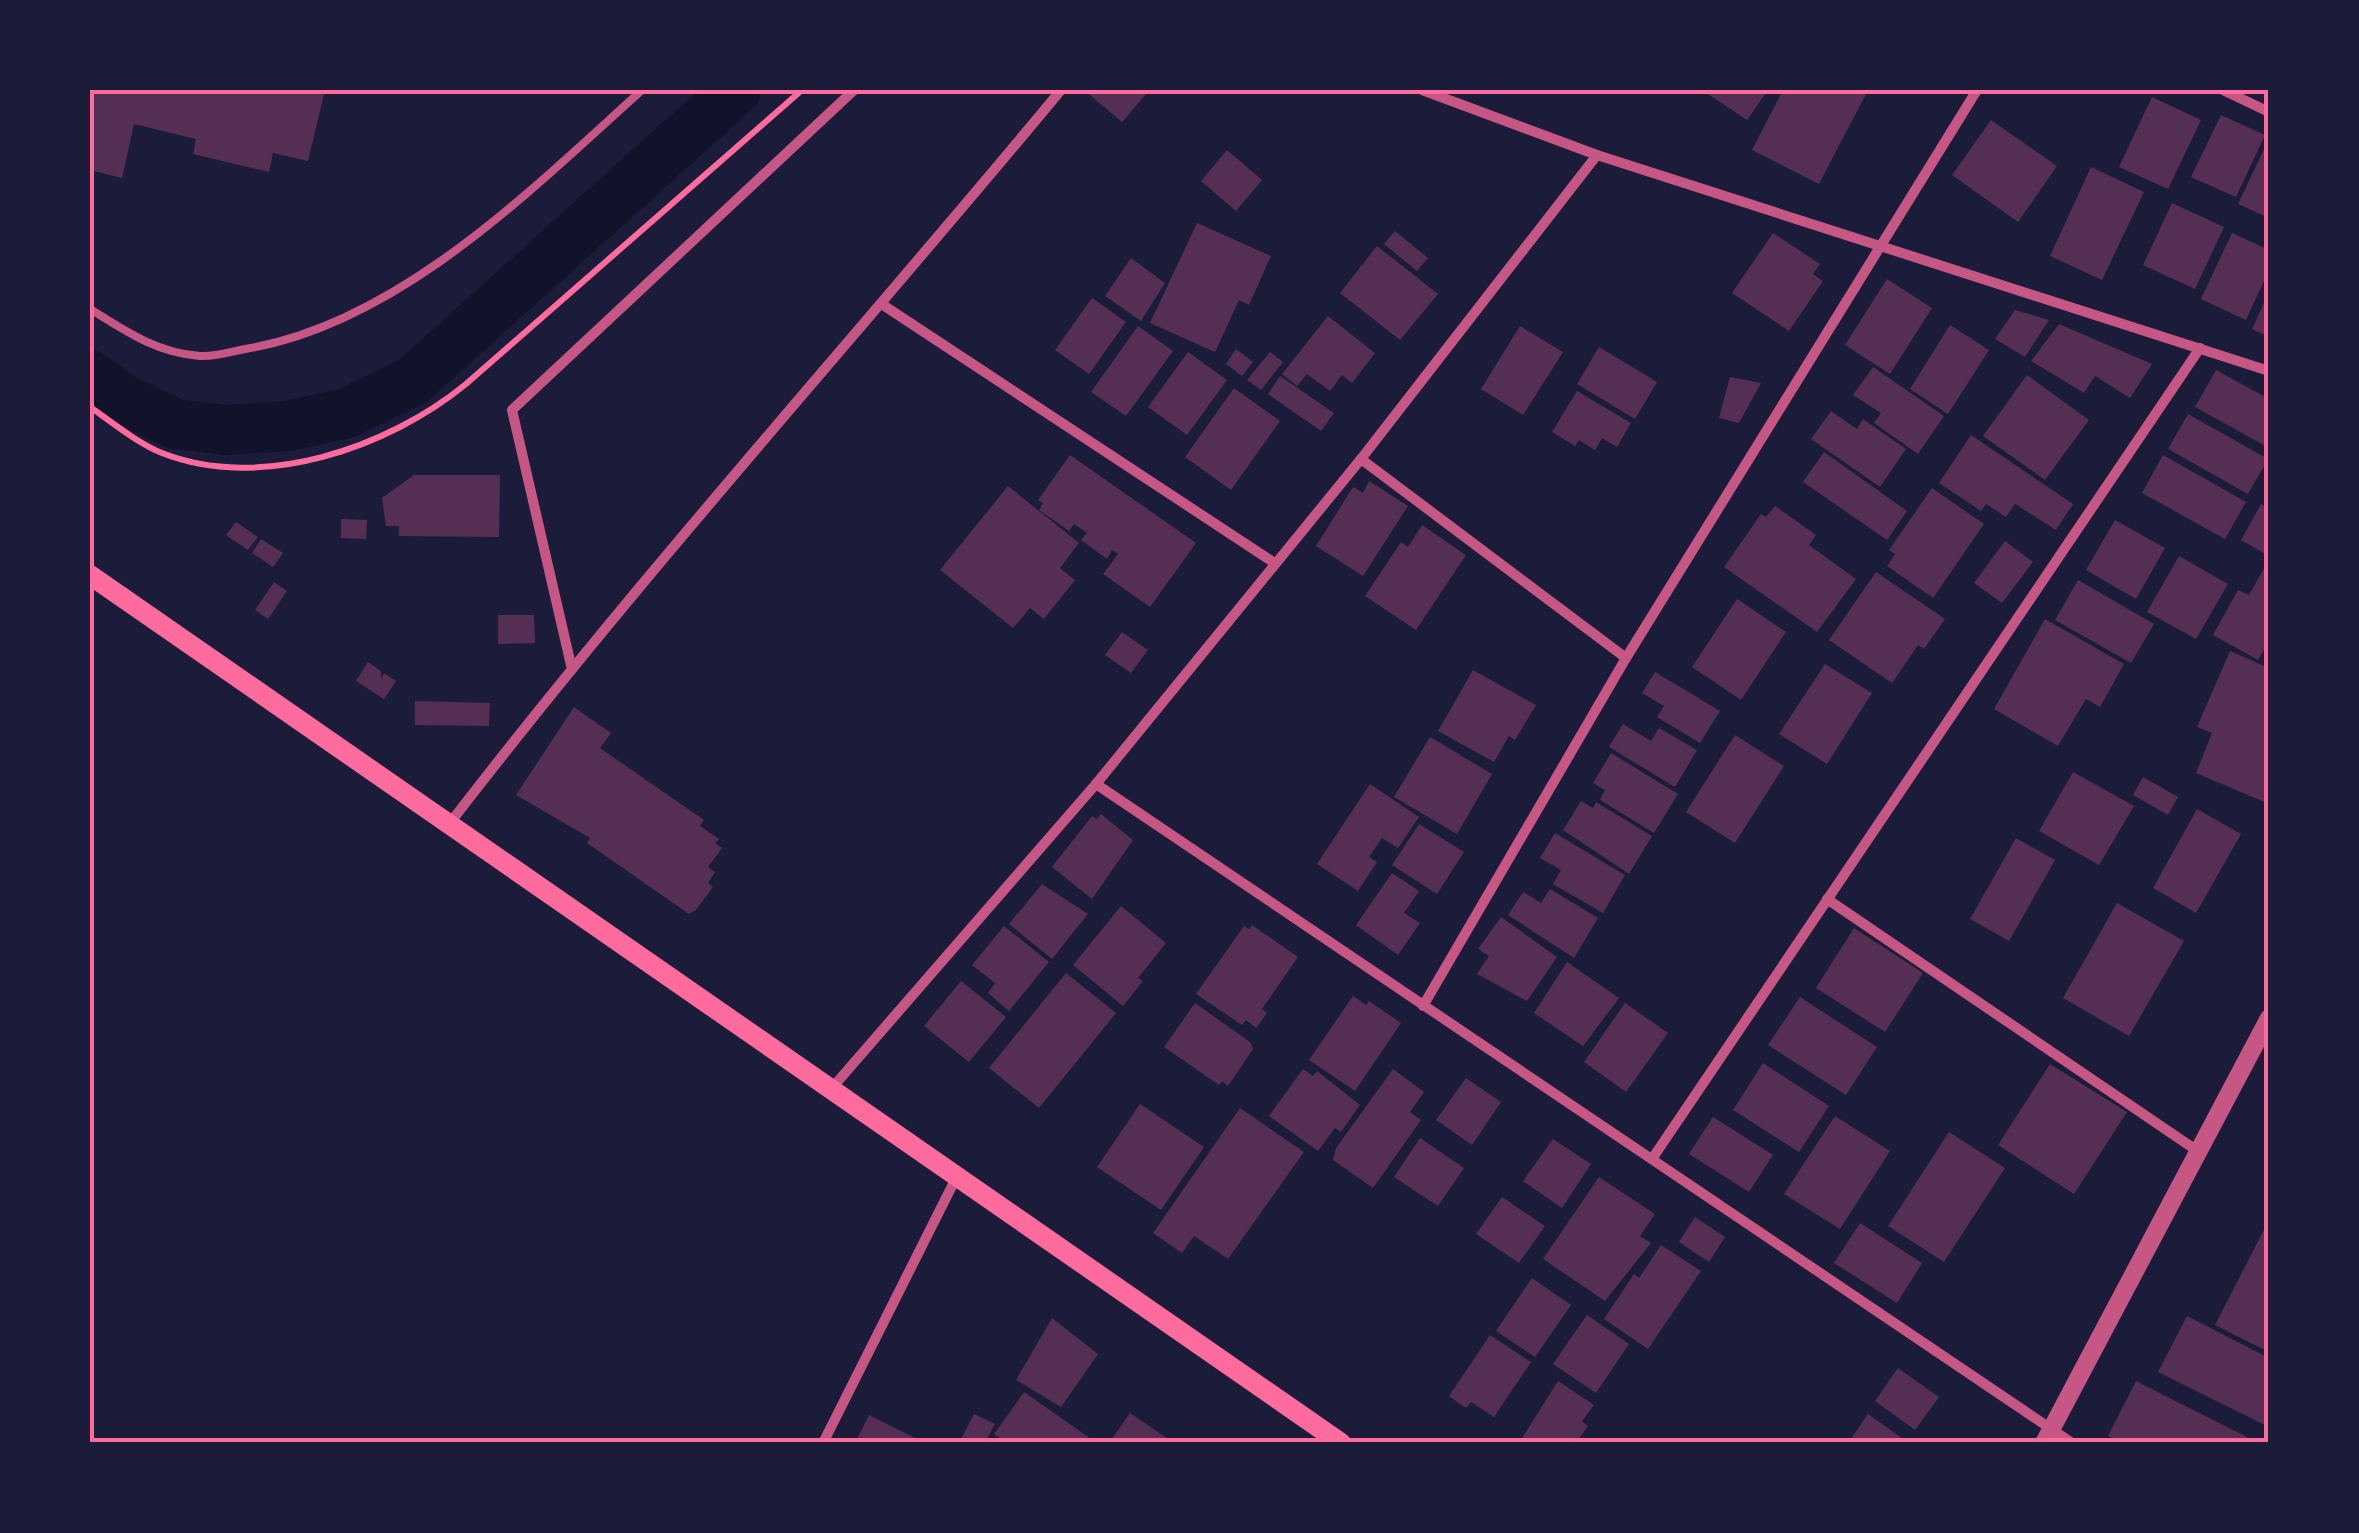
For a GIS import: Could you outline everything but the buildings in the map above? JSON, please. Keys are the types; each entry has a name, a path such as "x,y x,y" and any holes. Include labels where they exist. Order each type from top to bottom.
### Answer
{"main road":[{"path":"90,575 1341,1443"}],"street":[{"path":"571,665 512,410 854,90"},
{"path":"450,823 571,665 883,305 1061,90"},
{"path":"1422,90 1597,155 2269,372"},
{"path":"1424,1006 1626,658 1977,90"},
{"path":"2223,90 2269,112"},
{"path":"832,1088 1096,784 1273,562 1361,459 1597,155"},
{"path":"883,305 1273,562"},
{"path":"1652,1159 2200,348"},
{"path":"1361,459 1626,658"},
{"path":"1096,784 1652,1159 2047,1436 2072,1443"},
{"path":"1828,899 2200,1152"},
{"path":"2047,1436 2269,1018"},
{"path":"823,1443 957,1176"}],"lane":[{"path":"90,308 144,344 202,356 272,345 332,323 389,295 460,247 642,90"}],"path":[{"path":"90,407 160,453 216,468 306,460 396,429 433,411 466,384 802,90"}],"waterway":[{"path":"90,375 123,399 175,424 226,430 288,426 347,413 413,381 736,90"}]}
